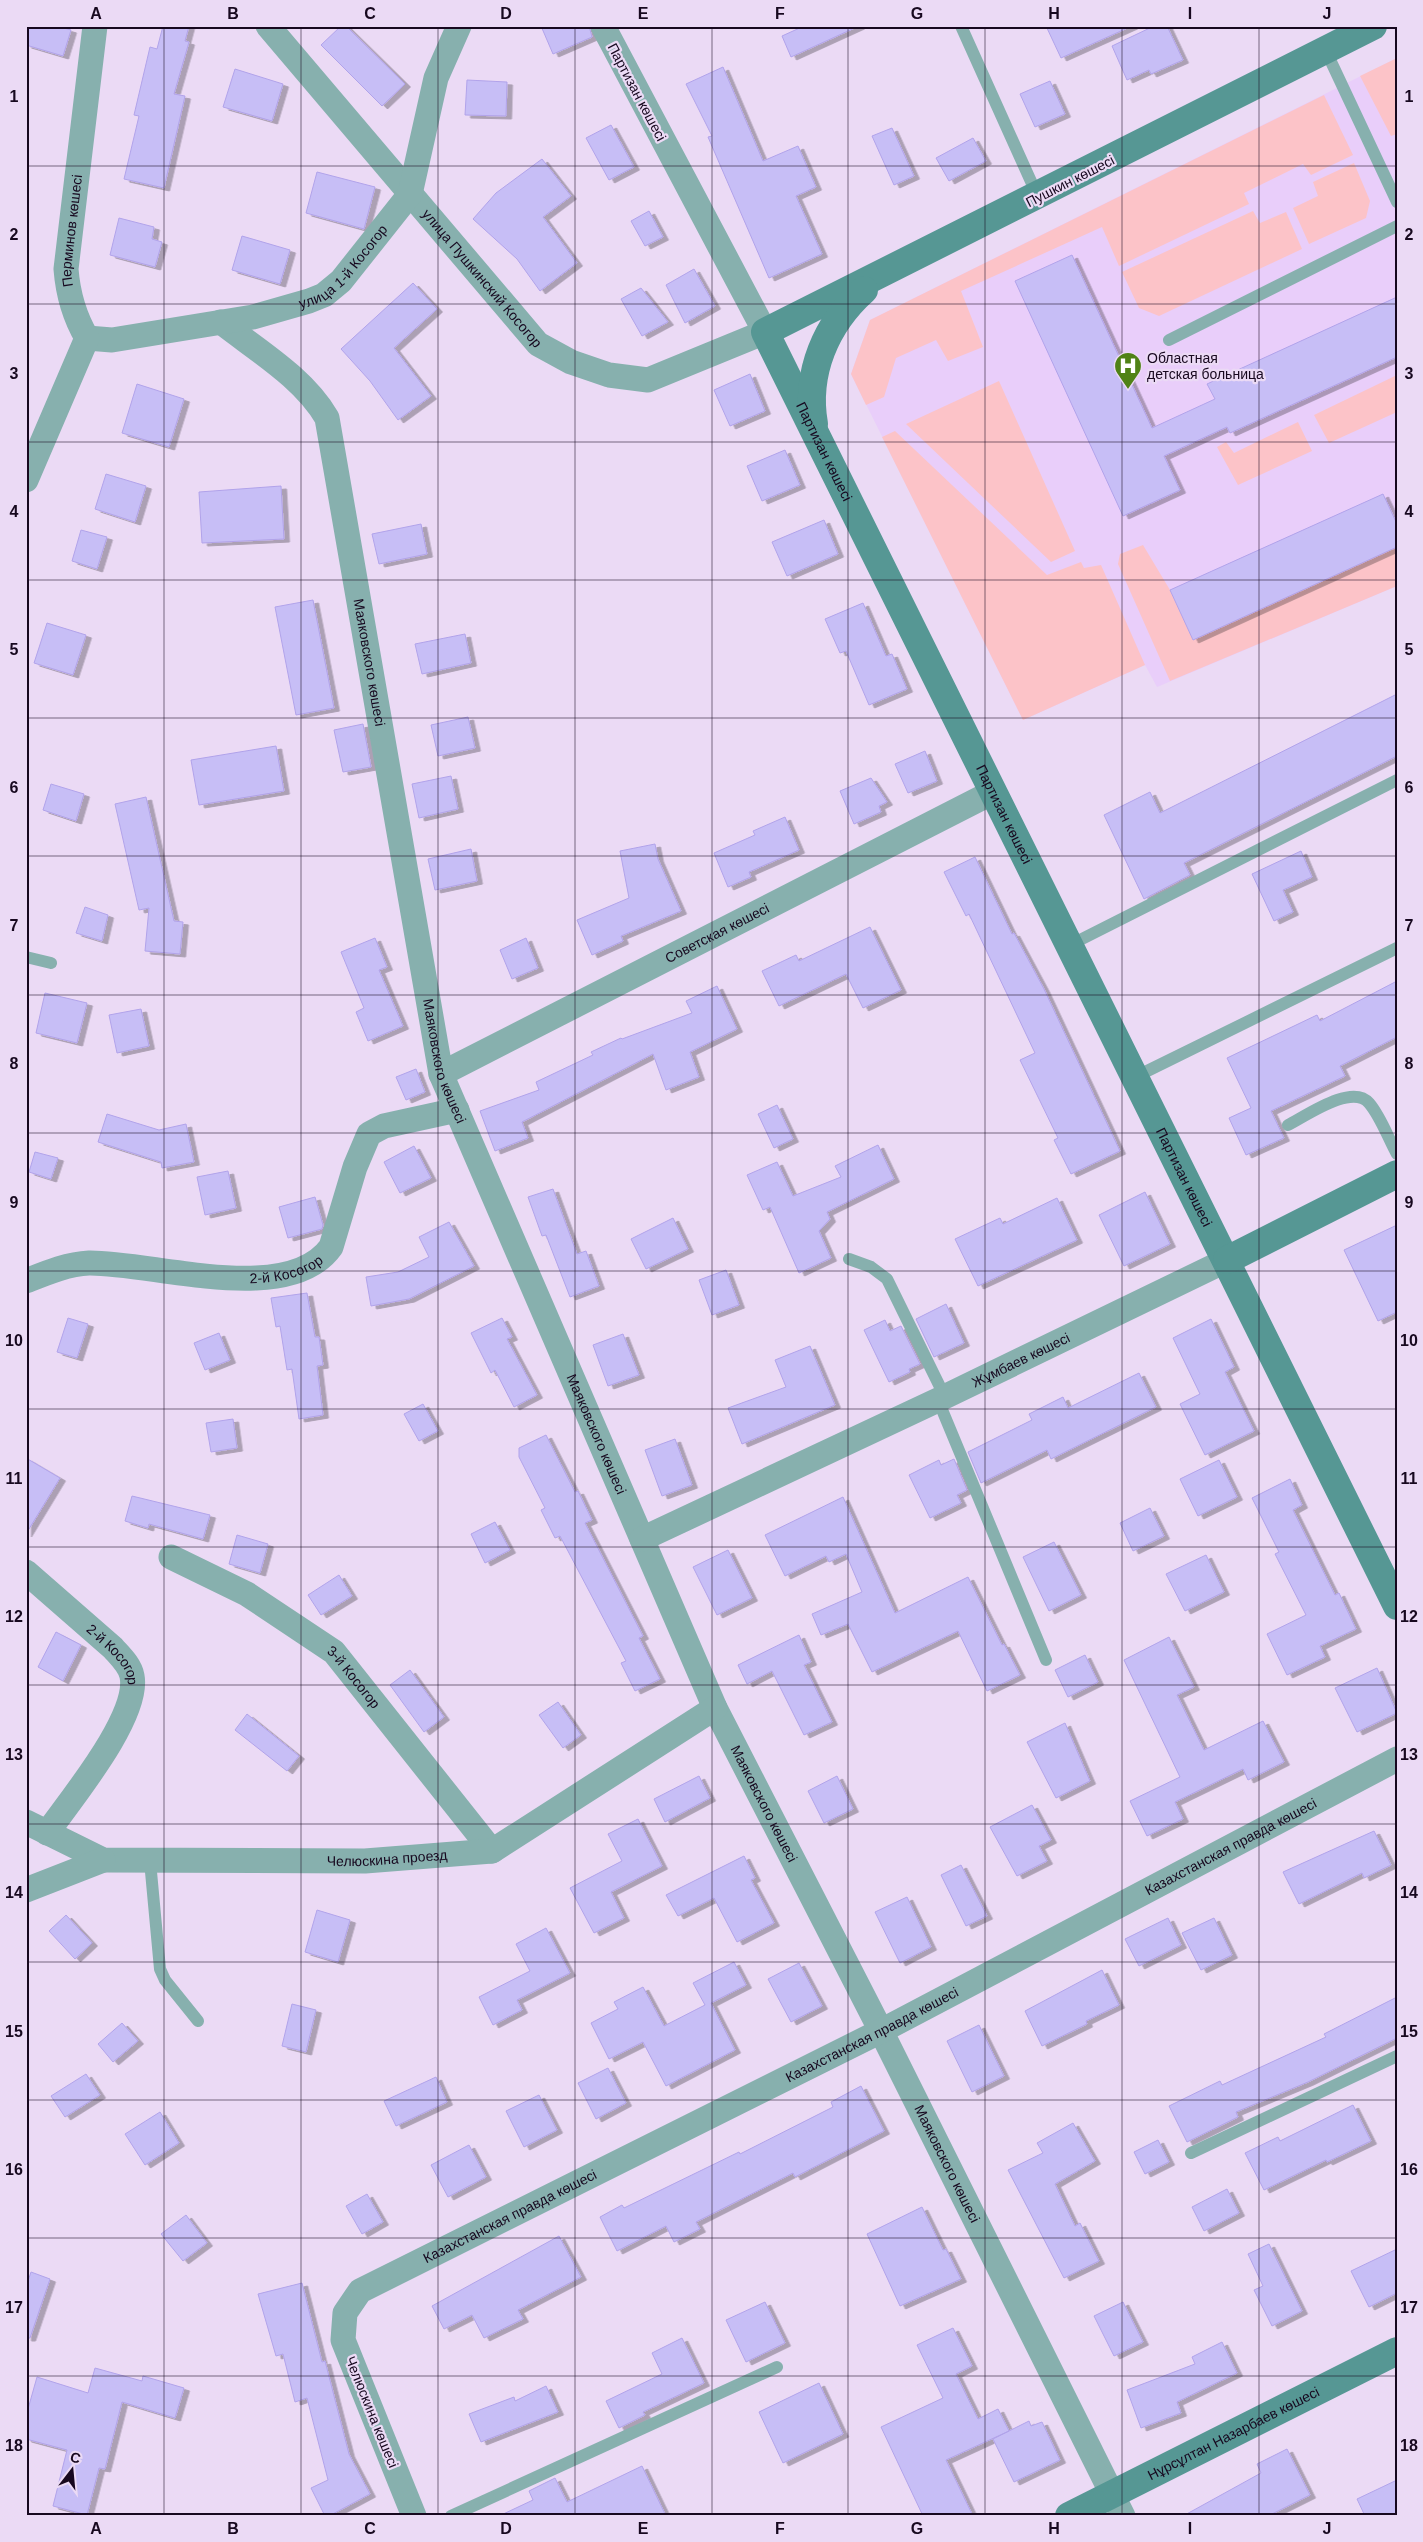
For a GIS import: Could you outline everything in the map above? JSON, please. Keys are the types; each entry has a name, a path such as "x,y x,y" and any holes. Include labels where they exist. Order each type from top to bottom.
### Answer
{"street":[{"name":"Перминов көшесі","path":"87,338 73,311 67,290 66,269 95,26"},
{"name":"улица Пушкинский Косогор","path":"268,26 538,344 571,362 609,375 648,380 765,332"},
{"name":"улица 1-й Косогор","path":"87,338 112,340 282,310 324,294 341,281 410,194 436,78 459,26"},
{"name":"Партизан көшесі","path":"603,26 765,332 1397,1606"},
{"name":"Пушкин көшесі","path":"765,332 1038,197 1332,40 1373,26"},
{"path":"817,438 813,414 813,392 816,367 825,339 836,320 848,305 884,274"},
{"name":"Маяковского көшесі","path":"221,322 305,388 318,401 327,418 441,1074 715,1708 881,2031 1117,2506"},
{"path":"26,480 87,338"},
{"name":"Советская көшесі","path":"441,1074 993,792"},
{"name":"2-й Косогор","path":"26,1281 55,1270 86,1263 253,1278 273,1277 306,1268 325,1256 332,1246 355,1167 369,1134 384,1126 457,1110"},
{"name":"Жұмбаев көшесі","path":"642,1539 942,1399 1227,1260 1397,1174"},
{"name":"3-й Косогор","path":"171,1557 247,1594 334,1652 492,1851"},
{"name":"2-й Косогор","path":"26,1572 113,1648 129,1667 133,1686 124,1720 37,1828"},
{"name":"Челюскина проезд","path":"37,1828 103,1860 365,1861 492,1851 715,1708"},
{"name":"Казахстанская правда көшесі","path":"348,2306 360,2291 881,2031 1397,1759"},
{"path":"26,1890 103,1860"},
{"name":"Челюскина көшесі","path":"348,2306 343,2321 343,2340 414,2516"},
{"name":"Нұрсұлтан Назарбаев көшесі","path":"1069,2516 1117,2506 1397,2351"}],"lane":[{"path":"961,26 1038,197"},
{"path":"1332,40 1397,202"},
{"path":"1169,340 1397,226"},
{"path":"1070,945 1397,780"},
{"path":"1135,1077 1397,948"},
{"path":"26,957 52,964"},
{"path":"1288,1125 1341,1098 1359,1096 1370,1105 1397,1154"},
{"path":"849,1259 871,1267 887,1279 942,1399 1046,1660"},
{"path":"150,1861 160,1970 165,1980 198,2021"},
{"path":"1191,2153 1397,2056"},
{"path":"451,2516 777,2367"}],"shaded area":[{"name":"Областная детская больница","path":"1397,58 1397,586 1157,687 1145,665 1023,720 851,374 870,320"},
{"path":"1397,58 1397,134 1391,136 1360,76"},
{"path":"1324,95 1353,155 1311,175 1303,164 1244,193 1249,204 1119,266 1102,227 961,291 983,347 948,361 936,340 896,358 884,397 866,405 851,374 870,320"},
{"path":"1354,163 1370,201 1366,218 1309,244 1293,208 1318,196 1313,182"},
{"path":"1253,211 1260,223 1286,212 1302,249 1159,316 1139,308 1122,272"},
{"path":"1397,375 1397,412 1329,443 1314,415"},
{"path":"999,381 1075,551 1051,562 906,424"},
{"path":"1298,422 1312,451 1238,485 1217,447 1226,442 1234,453"},
{"path":"895,431 1047,575 1081,562 1084,568 1101,565 1145,665 1023,720 882,437"},
{"path":"1143,545 1170,590 1397,547 1397,586 1170,681 1118,564 1120,554"}],"building":[{"path":"26,26 57,26 71,30 63,56 26,45"},
{"path":"163,26 189,26 185,41 189,42 174,94 185,96 164,188 124,179 139,116 134,115 150,47 157,49"},
{"path":"341,26 346,26 405,84 382,106 321,45"},
{"path":"541,26 589,26 592,37 553,54"},
{"path":"804,26 859,26 791,57 782,36"},
{"path":"1046,26 1132,26 1061,58"},
{"path":"1154,26 1167,26 1183,60 1151,74 1149,70 1127,80 1112,46"},
{"path":"723,67 763,161 798,146 816,187 796,196 822,254 769,278 708,137 712,136 686,84"},
{"path":"235,69 283,84 272,121 223,107"},
{"path":"467,80 507,82 506,116 465,115"},
{"path":"1050,81 1065,114 1035,127 1020,94"},
{"path":"611,125 634,167 609,180 586,138"},
{"path":"892,128 914,176 894,185 872,136"},
{"path":"973,138 986,161 949,181 936,158"},
{"path":"542,159 571,196 543,217 577,263 540,291 517,259 473,219 496,193"},
{"path":"317,172 375,187 364,229 306,213"},
{"path":"649,211 663,237 645,246 631,221"},
{"path":"119,218 154,227 152,239 162,242 155,267 110,255"},
{"path":"242,236 290,250 280,284 232,270"},
{"path":"1072,255 1152,428 1215,399 1207,384 1397,297 1397,357 1230,433 1227,427 1164,456 1180,490 1123,516 1015,281"},
{"path":"694,269 715,306 685,323 666,285"},
{"path":"413,283 437,309 394,348 431,396 398,420 370,381 341,349"},
{"path":"641,288 668,322 642,336 621,299"},
{"path":"750,374 765,411 730,426 714,390"},
{"path":"137,384 184,399 169,447 122,433"},
{"path":"785,450 800,485 762,501 747,466"},
{"path":"106,474 146,486 135,522 95,509"},
{"path":"281,486 284,539 202,543 199,492"},
{"path":"1383,494 1397,524 1397,547 1193,640 1170,590"},
{"path":"824,520 838,554 787,576 772,542"},
{"path":"421,524 427,554 379,564 372,534"},
{"path":"81,530 107,537 97,569 72,561"},
{"path":"313,600 334,708 296,715 275,607"},
{"path":"863,603 886,656 892,654 907,689 869,705 846,651 840,653 825,619"},
{"path":"47,623 86,635 73,675 34,663"},
{"path":"465,634 471,663 422,674 415,644"},
{"path":"1397,694 1397,756 1184,863 1190,875 1144,899 1104,815 1150,792 1160,813"},
{"path":"468,717 475,748 438,756 431,725"},
{"path":"363,724 371,767 343,772 334,730"},
{"path":"276,746 284,791 199,805 191,760"},
{"path":"925,751 937,781 908,793 895,764"},
{"path":"451,776 458,809 419,818 412,784"},
{"path":"871,778 887,802 879,806 881,812 854,824 840,791"},
{"path":"51,784 84,794 76,821 43,810"},
{"path":"146,797 174,921 183,922 180,954 145,951 149,908 139,910 115,804"},
{"path":"785,817 799,850 749,872 751,877 728,887 714,853 755,835 753,831"},
{"path":"655,844 658,859 681,911 621,936 623,941 592,955 577,920 629,898 620,851"},
{"path":"471,849 477,881 435,890 428,859"},
{"path":"1301,851 1312,877 1283,890 1293,912 1274,921 1252,874"},
{"path":"975,857 1012,934 1014,933 1044,989 1120,1151 1071,1174 1054,1140 1058,1138 1020,1060 1035,1053 969,914 966,916 944,872"},
{"path":"85,907 108,915 102,941 76,933"},
{"path":"870,927 901,990 863,1008 846,974 779,1006 762,971 796,955 799,961"},
{"path":"375,938 387,967 379,970 403,1026 368,1041 356,1012 364,1008 341,952"},
{"path":"526,938 538,968 512,979 500,950"},
{"path":"1397,981 1397,1037 1340,1066 1345,1076 1271,1111 1284,1138 1246,1155 1229,1118 1251,1108 1227,1058 1317,1015 1320,1021"},
{"path":"717,986 737,1029 690,1052 699,1077 666,1090 653,1054 522,1122 528,1138 495,1151 480,1111 539,1090 536,1082 593,1055 591,1052 621,1038 692,1013 686,1001"},
{"path":"45,993 87,1003 77,1043 36,1033"},
{"path":"141,1009 149,1046 117,1053 109,1015"},
{"path":"416,1069 425,1092 406,1100 396,1077"},
{"path":"777,1105 793,1139 774,1148 758,1114"},
{"path":"107,1114 159,1130 186,1124 194,1162 162,1168 161,1162 98,1142"},
{"path":"878,1145 894,1179 827,1212 830,1219 819,1231 831,1258 799,1273 770,1207 763,1210 747,1175 777,1162 793,1196 841,1177 835,1166"},
{"path":"414,1146 431,1178 400,1193 384,1162"},
{"path":"35,1152 58,1158 51,1179 29,1172"},
{"path":"228,1171 236,1208 205,1215 197,1177"},
{"path":"553,1189 577,1254 586,1251 599,1286 570,1297 546,1235 542,1236 528,1197"},
{"path":"1145,1192 1170,1244 1124,1266 1099,1215"},
{"path":"315,1197 323,1225 322,1229 288,1238 279,1207"},
{"path":"1057,1198 1077,1240 978,1286 955,1239 1000,1218 1003,1224"},
{"path":"673,1218 688,1249 646,1269 631,1239"},
{"path":"449,1222 474,1266 409,1299 371,1306 366,1277 398,1272 429,1257 419,1237"},
{"path":"1397,1225 1397,1312 1378,1321 1344,1250"},
{"path":"726,1270 739,1305 712,1315 699,1280"},
{"path":"307,1293 315,1337 319,1337 323,1365 317,1366 323,1415 299,1419 292,1369 287,1370 280,1326 276,1327 271,1298"},
{"path":"946,1304 964,1343 934,1357 916,1319"},
{"path":"68,1318 88,1324 77,1358 57,1352"},
{"path":"502,1318 512,1337 507,1339 537,1395 514,1407 495,1370 491,1373 471,1333"},
{"path":"1211,1319 1234,1367 1225,1372 1254,1431 1205,1455 1180,1404 1200,1394 1173,1338"},
{"path":"885,1320 890,1331 901,1326 920,1364 909,1369 910,1372 889,1382 864,1330"},
{"path":"219,1333 230,1360 205,1370 194,1343"},
{"path":"623,1334 639,1375 608,1386 593,1345"},
{"path":"810,1346 835,1405 742,1444 728,1408 786,1387 775,1360"},
{"path":"1139,1373 1156,1407 1051,1459 1047,1450 981,1483 968,1452 1032,1420 1029,1414 1063,1397 1068,1408"},
{"path":"423,1404 438,1431 419,1441 404,1414"},
{"path":"233,1419 237,1448 211,1452 206,1423"},
{"path":"546,1435 575,1492 578,1491 592,1520 585,1523 643,1636 639,1638 660,1679 635,1691 621,1663 626,1661 560,1536 555,1538 541,1510 545,1508 519,1457 519,1448"},
{"path":"675,1439 692,1485 662,1496 645,1450"},
{"path":"26,1458 60,1478 26,1534"},
{"path":"954,1459 967,1490 957,1495 961,1503 930,1518 909,1475 939,1460 941,1465"},
{"path":"1219,1460 1237,1497 1198,1516 1180,1479"},
{"path":"1290,1479 1302,1505 1293,1510 1335,1595 1339,1593 1356,1629 1320,1646 1325,1657 1287,1675 1267,1634 1306,1615 1275,1554 1279,1552 1252,1498"},
{"path":"132,1496 210,1515 203,1539 149,1524 148,1528 125,1521"},
{"path":"843,1497 895,1613 968,1577 1002,1645 1004,1644 1020,1675 987,1691 958,1631 872,1672 848,1624 821,1635 812,1614 862,1592 846,1554 829,1562 826,1556 785,1576 765,1535"},
{"path":"1150,1508 1164,1536 1133,1551 1120,1523"},
{"path":"495,1522 510,1550 485,1563 471,1534"},
{"path":"237,1535 268,1544 260,1573 229,1564"},
{"path":"1054,1542 1081,1595 1049,1611 1023,1557"},
{"path":"728,1550 752,1598 717,1615 693,1567"},
{"path":"1206,1555 1224,1592 1185,1611 1166,1574"},
{"path":"339,1575 352,1596 321,1615 308,1595"},
{"path":"56,1632 81,1645 63,1681 38,1667"},
{"path":"799,1635 811,1662 804,1665 832,1722 804,1735 772,1671 747,1684 738,1665"},
{"path":"1169,1637 1194,1687 1177,1695 1204,1750 1263,1721 1284,1762 1248,1780 1243,1769 1175,1802 1183,1819 1147,1836 1130,1801 1180,1777 1124,1660"},
{"path":"1085,1655 1098,1682 1068,1697 1055,1670"},
{"path":"1377,1668 1397,1713 1357,1732 1335,1688"},
{"path":"410,1670 444,1717 424,1732 390,1685"},
{"path":"558,1702 581,1735 563,1748 539,1715"},
{"path":"247,1714 299,1756 287,1771 235,1730"},
{"path":"1065,1723 1090,1781 1056,1798 1027,1742"},
{"path":"699,1776 710,1798 665,1822 654,1799"},
{"path":"837,1776 853,1809 824,1823 808,1791"},
{"path":"1032,1805 1051,1840 1039,1846 1047,1861 1017,1876 990,1827"},
{"path":"638,1819 662,1866 611,1892 624,1918 594,1933 570,1888 622,1861 608,1834"},
{"path":"1374,1831 1391,1865 1364,1878 1362,1873 1299,1904 1283,1872"},
{"path":"744,1856 755,1878 751,1880 774,1923 737,1942 714,1898 678,1916 666,1895"},
{"path":"961,1865 987,1916 966,1926 941,1875"},
{"path":"907,1897 931,1947 900,1963 875,1912"},
{"path":"317,1910 350,1920 338,1962 305,1952"},
{"path":"66,1915 92,1943 75,1959 49,1931"},
{"path":"1168,1918 1181,1945 1139,1966 1125,1939"},
{"path":"1214,1918 1232,1955 1201,1970 1182,1933"},
{"path":"546,1928 570,1973 517,2000 522,2010 493,2025 479,1997 530,1971 516,1944"},
{"path":"734,1962 746,1985 711,2003 735,2050 666,2086 643,2042 609,2059 591,2023 618,2009 614,2002 643,1987 664,2026 705,2005 693,1983"},
{"path":"799,1963 822,2006 791,2022 768,1979"},
{"path":"1102,1970 1119,2005 1086,2021 1087,2024 1042,2046 1025,2011"},
{"path":"1397,1997 1397,2038 1308,2082 1236,2112 1238,2117 1187,2142 1169,2106 1220,2081 1222,2085 1326,2037 1324,2034"},
{"path":"292,2004 316,2010 306,2052 282,2046"},
{"path":"122,2023 138,2041 113,2062 98,2044"},
{"path":"979,2025 1004,2076 972,2092 947,2041"},
{"path":"608,2068 626,2103 596,2119 578,2083"},
{"path":"86,2074 100,2095 65,2117 51,2096"},
{"path":"436,2077 447,2102 396,2126 384,2101"},
{"path":"861,2086 884,2131 795,2177 793,2173 696,2222 700,2229 674,2242 666,2226 617,2251 600,2217 622,2205 624,2208 739,2152 740,2154 833,2107 831,2102"},
{"path":"539,2095 557,2130 524,2147 506,2111"},
{"path":"1353,2105 1371,2141 1264,2190 1245,2153 1278,2137 1280,2141"},
{"path":"160,2112 179,2143 145,2165 125,2134"},
{"path":"1073,2123 1095,2161 1055,2184 1075,2226 1080,2223 1099,2261 1064,2278 1008,2170 1043,2153 1037,2143"},
{"path":"1158,2140 1169,2162 1145,2174 1134,2152"},
{"path":"469,2145 486,2177 448,2197 431,2165"},
{"path":"1227,2189 1239,2213 1204,2231 1192,2207"},
{"path":"367,2194 383,2222 362,2234 346,2206"},
{"path":"922,2207 943,2250 946,2249 961,2279 900,2306 867,2234"},
{"path":"186,2215 207,2243 183,2261 161,2234"},
{"path":"559,2236 581,2277 518,2310 523,2319 484,2338 472,2315 444,2329 432,2306"},
{"path":"1269,2244 1302,2311 1272,2326 1254,2290 1263,2286 1248,2254"},
{"path":"1397,2249 1397,2293 1369,2307 1351,2271"},
{"path":"31,2272 50,2279 30,2338 26,2338 26,2287"},
{"path":"302,2283 322,2362 325,2361 349,2454 370,2494 329,2516 325,2516 311,2488 328,2480 307,2398 295,2402 283,2354 276,2356 258,2294"},
{"path":"765,2302 785,2343 746,2362 726,2320"},
{"path":"1123,2302 1143,2342 1114,2356 1094,2316"},
{"path":"953,2328 972,2366 956,2374 978,2419 998,2409 1009,2431 946,2460 973,2516 923,2516 881,2427 943,2398 917,2345"},
{"path":"682,2338 704,2383 643,2412 645,2415 619,2428 606,2401 662,2374 652,2353"},
{"path":"1222,2342 1237,2373 1177,2402 1181,2413 1141,2428 1127,2390 1195,2364 1192,2357"},
{"path":"95,2368 142,2381 143,2376 184,2388 175,2418 122,2402 105,2469 99,2468 87,2515 53,2506 67,2450 26,2439 26,2416 37,2377 88,2393"},
{"path":"819,2383 843,2434 783,2463 759,2412"},
{"path":"546,2386 558,2412 481,2442 469,2414 514,2397 515,2401"},
{"path":"1029,2421 1031,2426 1042,2422 1060,2460 1014,2482 993,2439"},
{"path":"1287,2449 1310,2495 1268,2516 1183,2516 1261,2473 1257,2464"},
{"path":"642,2466 666,2516 499,2516 533,2500 529,2491 555,2478 567,2502"},
{"path":"1397,2480 1397,2516 1365,2516 1357,2499"}],"place":[{"name":"Областная детская больница","path":"1128,390"}]}
